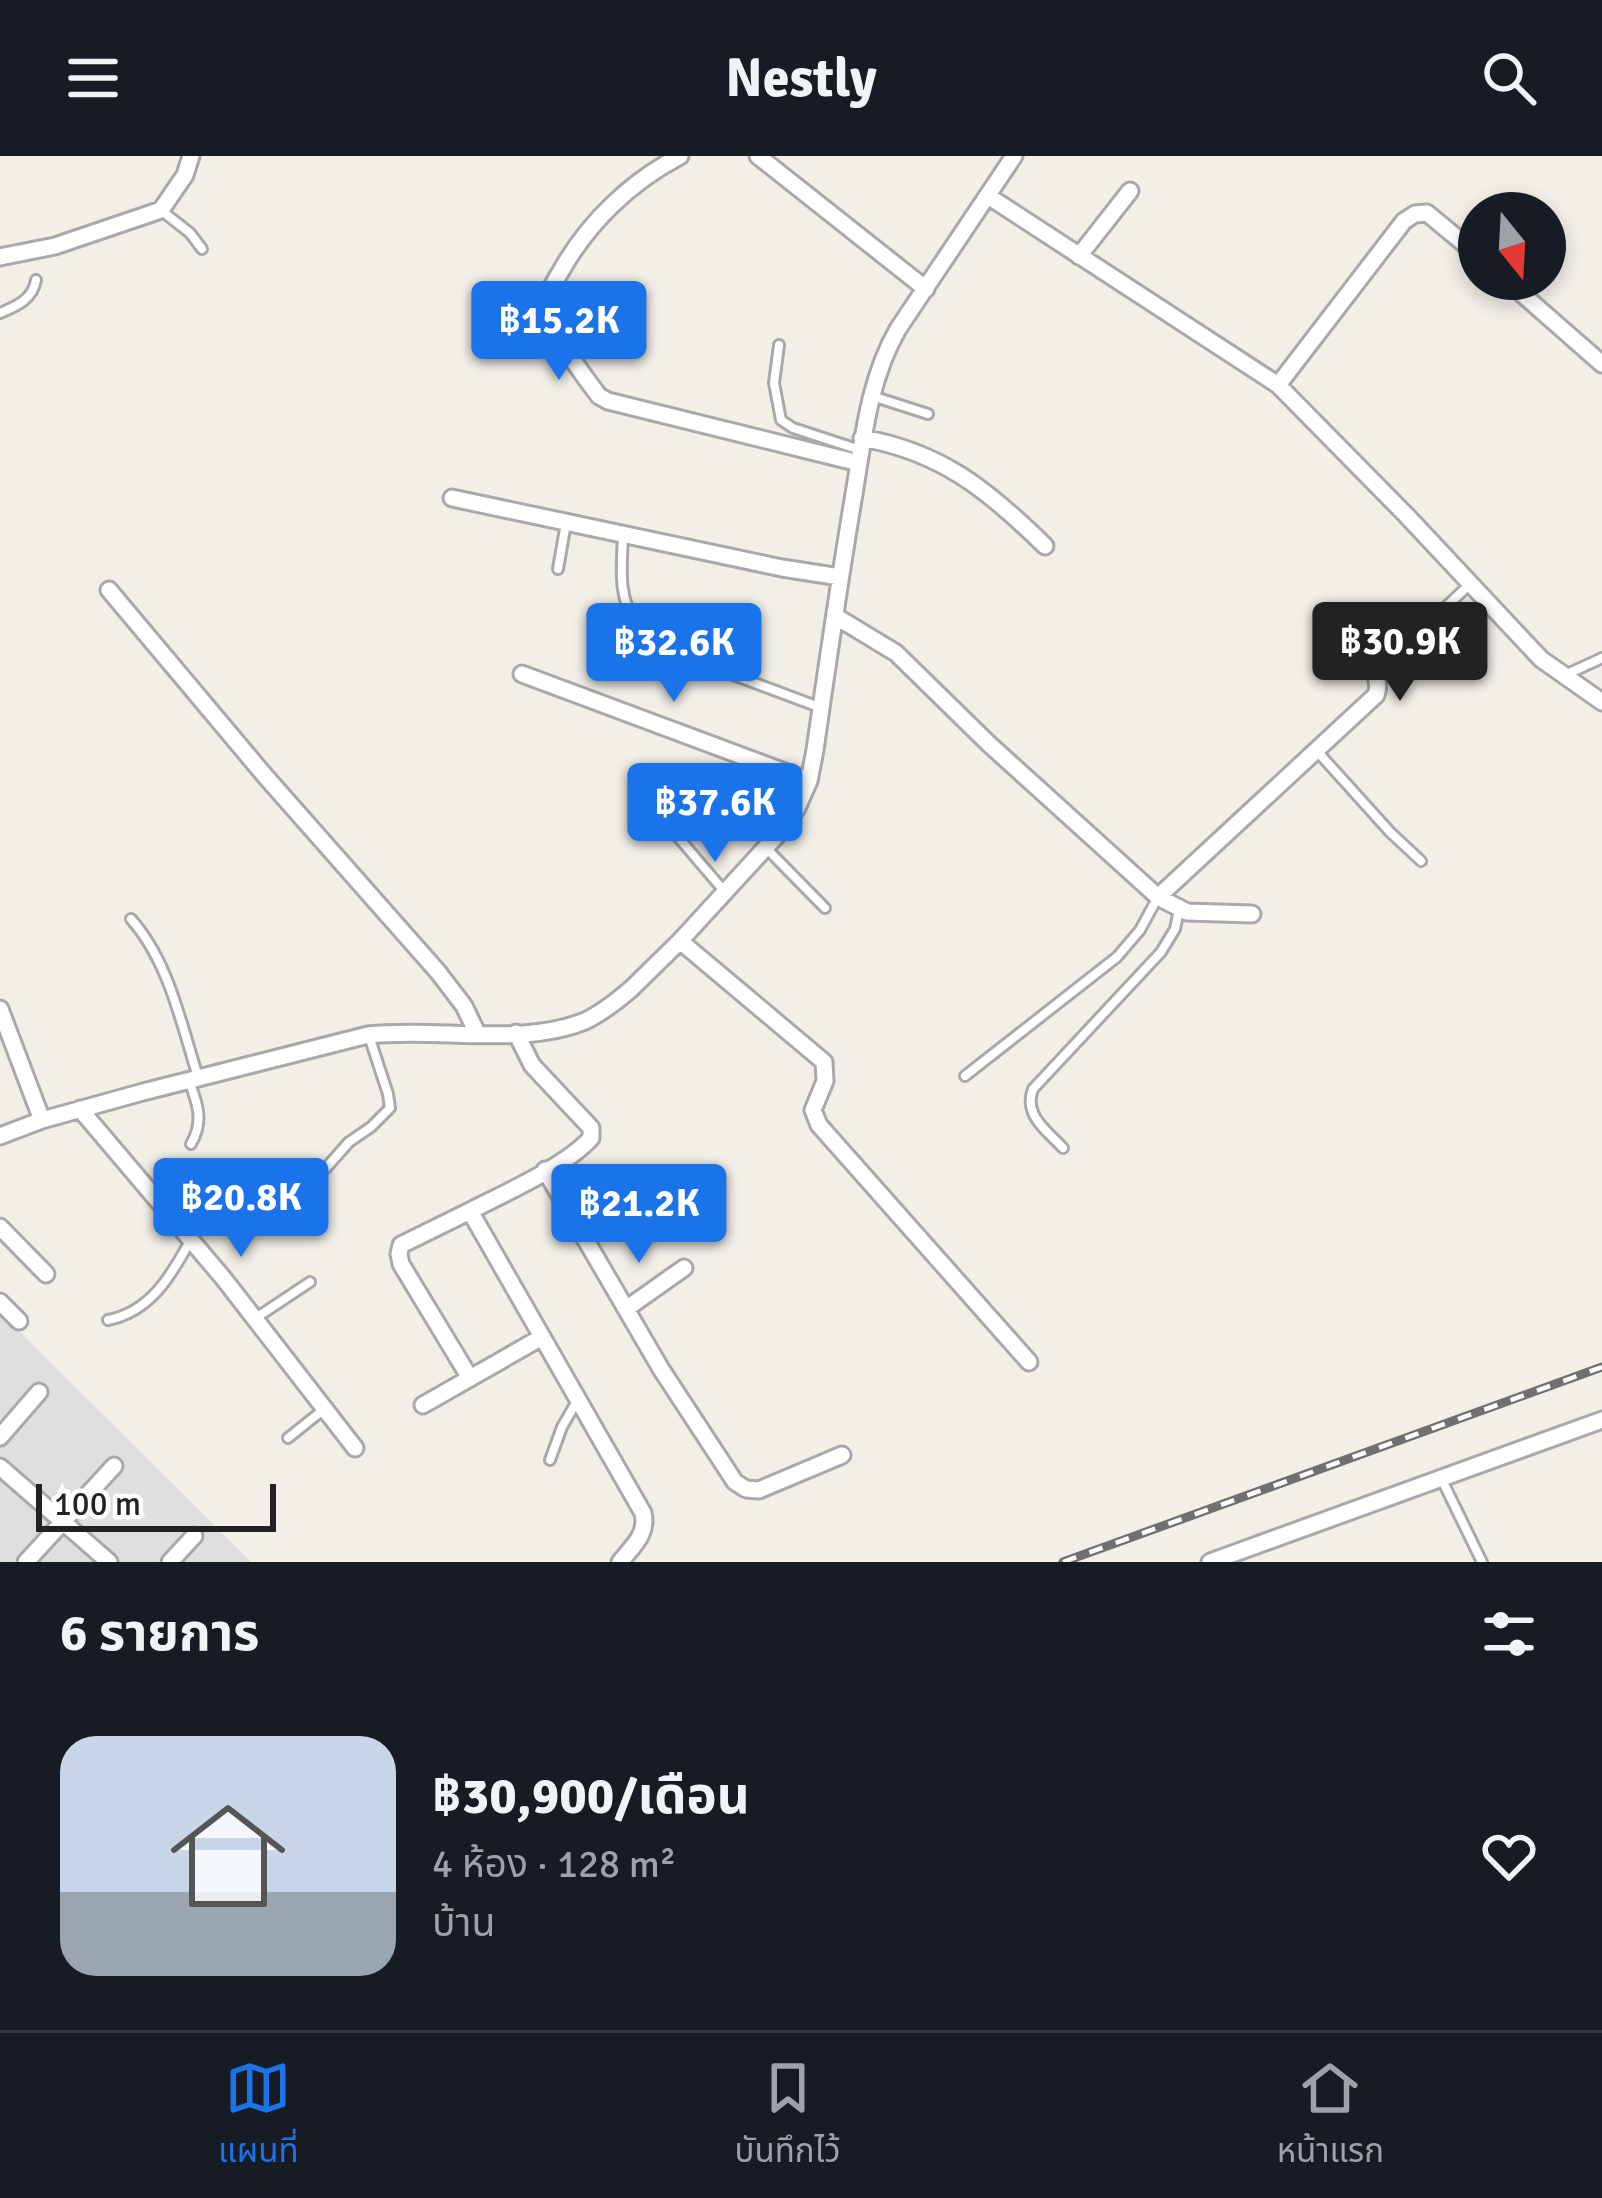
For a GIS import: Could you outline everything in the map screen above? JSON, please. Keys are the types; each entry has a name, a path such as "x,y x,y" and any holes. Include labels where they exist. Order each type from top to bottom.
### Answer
{"street":[{"path":"0,257 55,246 161,210 185,175 191,156"},
{"path":"680,156 634,186 597,219 576,244 553,286 551,314 562,343 599,396 620,406 861,451 919,452 975,484 1046,546"},
{"path":"758,156 926,289"},
{"path":"0,1136 80,1109 368,1035 516,1033 583,1022 610,1007 680,941 766,848 797,808 809,781 861,451 887,349 1015,156"},
{"path":"1079,256 1130,191"},
{"path":"988,196 1278,386 1541,659 1602,701"},
{"path":"1278,386 1404,220 1427,213 1458,239"},
{"path":"1529,300 1602,364"},
{"path":"452,498 840,577"},
{"path":"109,590 438,972 477,1033"},
{"path":"835,616 882,644 922,676 989,744 1159,897 1179,910 1199,914 1252,914"},
{"path":"1159,897 1376,695 1375,672 1348,640"},
{"path":"522,674 809,781"},
{"path":"680,941 824,1062 825,1081 813,1110 819,1125 1030,1362"},
{"path":"0,1009 42,1120"},
{"path":"470,1378 401,1264 401,1245 545,1170 591,1138 591,1127 532,1065 516,1033"},
{"path":"80,1109 191,1240 355,1448"},
{"path":"545,1170 661,1369 735,1482 760,1490 842,1455"},
{"path":"470,1211 643,1513 646,1525 620,1562"},
{"path":"0,1227 46,1274"},
{"path":"626,1309 684,1268"},
{"path":"0,1303 19,1321"},
{"path":"423,1405 542,1337"},
{"path":"0,1437 39,1392"},
{"path":"1210,1562 1602,1420"},
{"path":"26,1562 114,1466"},
{"path":"0,1467 109,1562"},
{"path":"170,1562 194,1536"}],"lane":[{"path":"161,210 202,249"},
{"path":"0,313 34,292 36,280"},
{"path":"779,345 774,383 781,419 793,428 861,451"},
{"path":"872,395 928,414"},
{"path":"558,569 566,522"},
{"path":"623,534 624,593 637,624"},
{"path":"1432,620 1470,584"},
{"path":"1563,676 1602,658"},
{"path":"720,670 821,707"},
{"path":"1316,750 1421,861"},
{"path":"667,824 725,892"},
{"path":"766,848 825,908"},
{"path":"965,1076 1117,957 1159,897"},
{"path":"1064,1148 1031,1113 1033,1089 1161,952 1179,910"},
{"path":"131,919 158,956 194,1079 200,1117 191,1144"},
{"path":"242,1185 262,1177 310,1178 390,1108 368,1035"},
{"path":"108,1321 136,1311 169,1280 191,1240"},
{"path":"255,1319 310,1282"},
{"path":"550,1460 578,1400"},
{"path":"288,1438 325,1409"},
{"path":"1441,1479 1482,1562"}],"shaded area":[{"path":"0,1312 251,1562 0,1562"}],"railway":[{"path":"1063,1562 1602,1367"}]}
